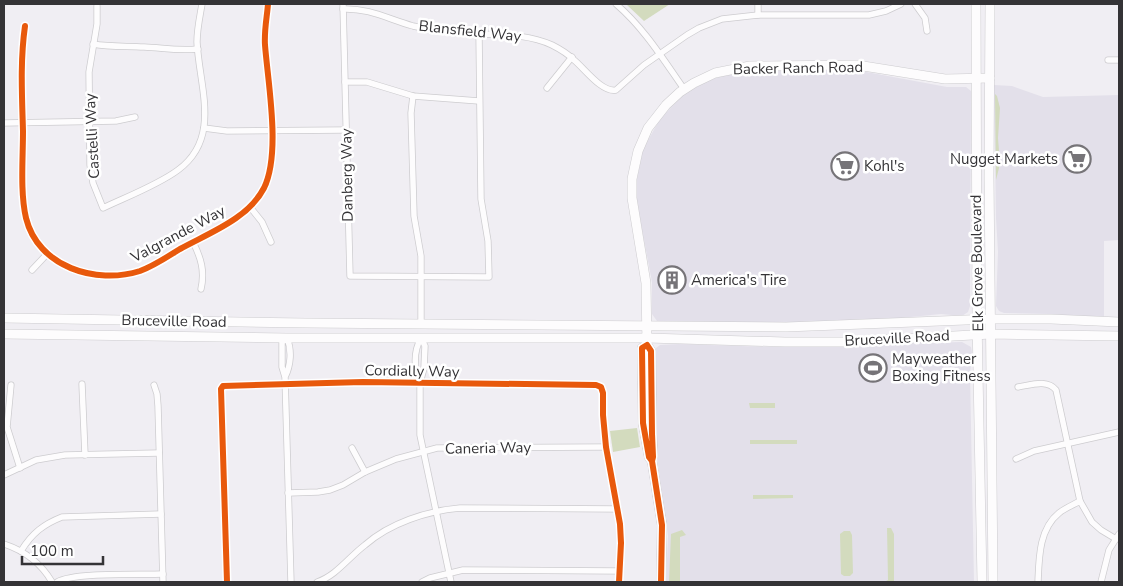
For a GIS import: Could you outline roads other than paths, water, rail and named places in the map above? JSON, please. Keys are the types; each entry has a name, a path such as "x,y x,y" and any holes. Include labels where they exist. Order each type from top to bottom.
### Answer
{"main road":[{"name":"Elk Grove Boulevard","path":"976,4 977,320 982,582"},
{"name":"Elk Grove Boulevard","path":"990,4 993,582"},
{"name":"Backer Ranch Road","path":"661,582 662,525 652,461 654,457 651,351 647,342 646,283 632,198 634,165 644,137 654,120 666,105 684,89 715,73 750,66 857,65 935,78 990,78"},
{"name":"Bruceville Road","path":"4,318 786,327 991,319 1119,322"},
{"name":"Bruceville Road","path":"287,338 289,332 295,328 325,328 344,323"},
{"name":"Bruceville Road","path":"421,338 431,330 460,329 480,324"},
{"name":"Bruceville Road","path":"794,342 793,337 800,332 844,331 859,324"},
{"name":"Bruceville Road","path":"721,340 738,337 772,337 782,332 786,327"},
{"name":"Bruceville Road","path":"4,334 647,342 721,340 843,342 978,334 1119,336"}],"street":[{"name":"Castelli Way","path":"97,6 97,24 89,72 91,176 103,208 179,170 197,148 204,128 205,111 198,48 202,4"},
{"name":"Valgrande Way","path":"25,26 22,55 25,214 31,233 47,254 58,263 79,272 119,274 144,268 193,242 234,219 250,207 259,196 268,176 271,158 271,96 265,44 268,4"},
{"path":"616,4 634,21 684,89"},
{"path":"758,4 758,15"},
{"path":"660,54 687,35 708,24 731,17 758,15 870,15 886,11 901,4"},
{"path":"915,4 925,18 927,31"},
{"name":"Blansfield Way","path":"343,6 368,11 400,22 434,30 528,37 553,46 572,57 598,83 611,91 619,88 644,65 660,54"},
{"name":"Danberg Way","path":"343,6 350,276 420,276"},
{"path":"420,276 489,277 488,241 482,199 478,34"},
{"path":"93,44 171,50 198,48"},
{"path":"547,88 572,57"},
{"path":"1108,60 1119,60"},
{"path":"344,82 368,82 413,96 479,101"},
{"path":"413,96 411,114 414,216 420,245 421,324"},
{"path":"4,123 116,121 135,117"},
{"path":"204,128 227,131 346,130"},
{"path":"250,207 262,222 271,242"},
{"path":"193,242 202,264 203,280 200,289"},
{"path":"32,270 47,254"},
{"path":"287,338 290,345 290,363 285,381 291,582"},
{"path":"421,338 425,346 424,368 420,383 419,421 423,452 451,582"},
{"name":"Cordially Way","path":"227,582 221,389 225,385 285,381 599,386 603,392 606,447 618,509 621,543 618,582"},
{"path":"82,384 85,455"},
{"path":"1018,387 1043,384 1052,385 1056,390 1080,501 1092,522 1101,530 1118,537 1110,550 1101,582"},
{"path":"11,385 8,427 20,468"},
{"path":"154,385 158,406 163,582"},
{"path":"1016,459 1028,452 1119,432"},
{"name":"Caneria Way","path":"288,493 330,490 396,459 448,448 606,447"},
{"path":"352,448 365,472"},
{"path":"4,475 36,460 65,455 160,453"},
{"path":"1038,582 1042,544 1047,526 1059,513 1080,501"},
{"path":"317,582 335,572 366,543 384,531 435,512 460,508 618,509"},
{"path":"21,551 37,531 48,523 62,518 161,514"},
{"path":"4,544 21,551 39,564 52,582"},
{"path":"422,582 463,570 619,571"},
{"path":"57,582 82,576 163,574"}],"place":[{"name":"Nugget Markets","path":"1077,159"},
{"name":"Kohl's","path":"845,166"},
{"name":"America's Tire","path":"672,280"},
{"name":"Mayweather Boxing Fitness","path":"873,368"}]}
